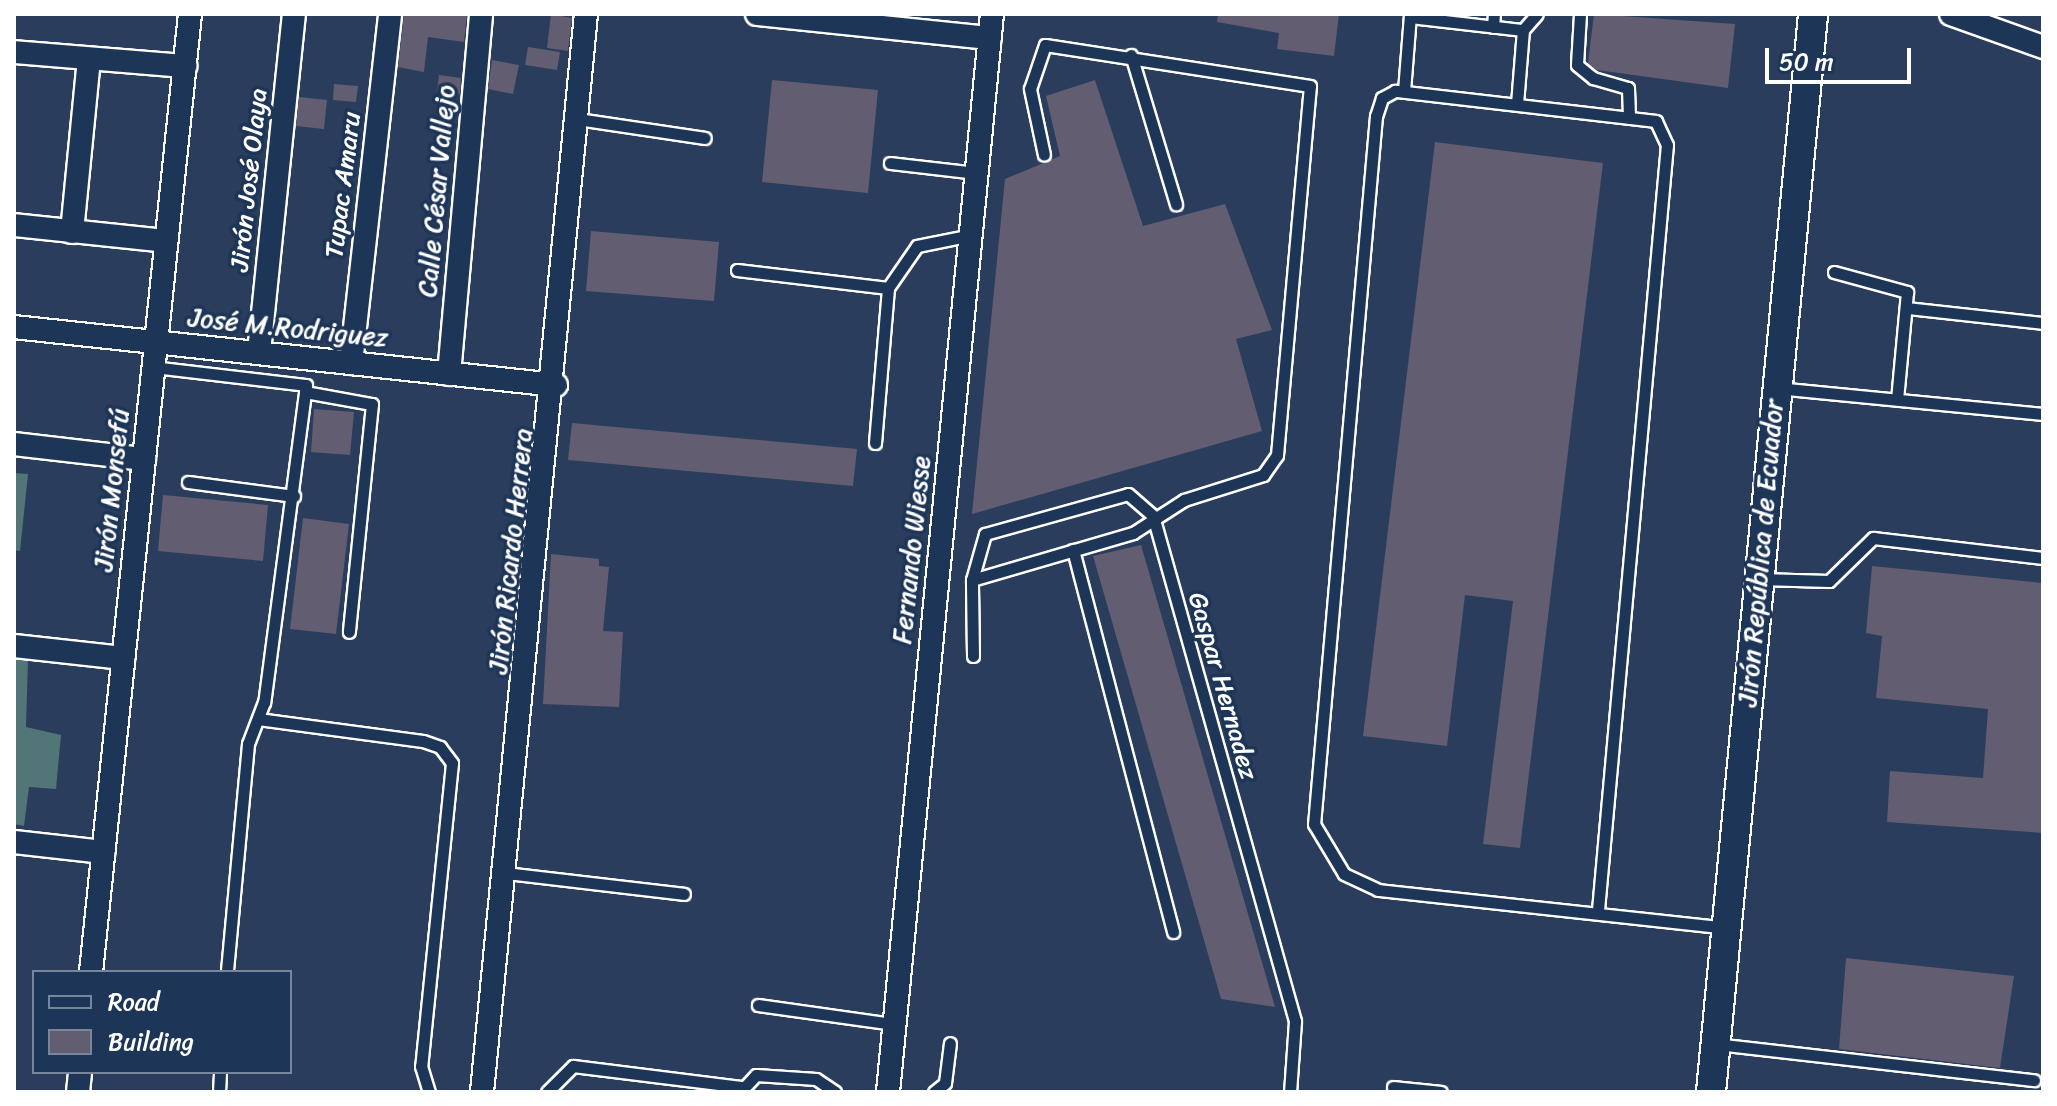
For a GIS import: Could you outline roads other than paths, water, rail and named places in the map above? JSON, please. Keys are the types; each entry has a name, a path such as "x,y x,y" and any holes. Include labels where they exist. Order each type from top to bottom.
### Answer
{"street":[{"name":"Jirón Monsefú","path":"91,970 190,14"},
{"name":"Jirón José Olaya","path":"259,352 294,14"},
{"name":"Tupac Amaru","path":"351,363 390,14"},
{"name":"Calle César Vallejo","path":"449,374 481,14"},
{"name":"Jirón Ricardo Herrera","path":"482,1092 556,385 586,14"},
{"path":"757,14 990,38"},
{"name":"Fernando Wiesse","path":"889,1092 992,14"},
{"name":"Jirón República de Ecuador","path":"1711,1092 1813,14"},
{"path":"1951,14 2043,47"},
{"path":"14,52 185,66"},
{"path":"72,232 89,59"},
{"path":"14,225 166,241"},
{"name":"José M.Rodriguez","path":"14,327 556,385"},
{"path":"14,444 144,459"},
{"path":"14,646 123,658"},
{"path":"14,842 103,852"}],"lane":[{"path":"1493,27 1494,14"},
{"path":"1517,104 1523,30 1537,14"},
{"path":"1580,14 1577,65 1593,78 1628,88 1629,118"},
{"path":"1404,91 1410,15 1523,30"},
{"path":"972,580 1133,533 1153,516 1263,475 1277,455 1310,86 1301,80 1131,55 1041,48 1030,89 1044,155"},
{"path":"1131,55 1176,204"},
{"path":"1598,910 1667,145 1656,121 1404,91 1382,98 1376,116 1314,824 1344,874 1378,890 1598,910 1725,928"},
{"path":"578,119 705,138"},
{"path":"890,163 977,173"},
{"path":"875,443 888,288 917,246 971,235"},
{"path":"737,270 888,288"},
{"path":"1834,272 1902,285 1907,308 1897,400"},
{"path":"1907,308 2043,323"},
{"path":"153,367 306,385 294,496 258,719 248,744 227,970"},
{"path":"1777,388 2043,414"},
{"path":"305,392 372,404 349,632"},
{"path":"188,482 294,496"},
{"path":"973,656 972,580 985,534 1128,494 1153,516"},
{"name":"Gaspar Hernadez","path":"1153,516 1295,1021 1290,1092"},
{"path":"1759,579 1829,581 1873,538 2043,558"},
{"path":"1073,550 1173,932"},
{"path":"258,719 423,741 440,747 452,763 421,1066 429,1092"},
{"path":"506,873 684,894"},
{"path":"758,1005 894,1024"},
{"path":"934,1092 945,1083 950,1043"},
{"path":"1715,1044 2034,1080"},
{"path":"547,1092 573,1066 741,1090 756,1075 816,1079 835,1092"},
{"path":"1393,1087 1441,1092"}]}
